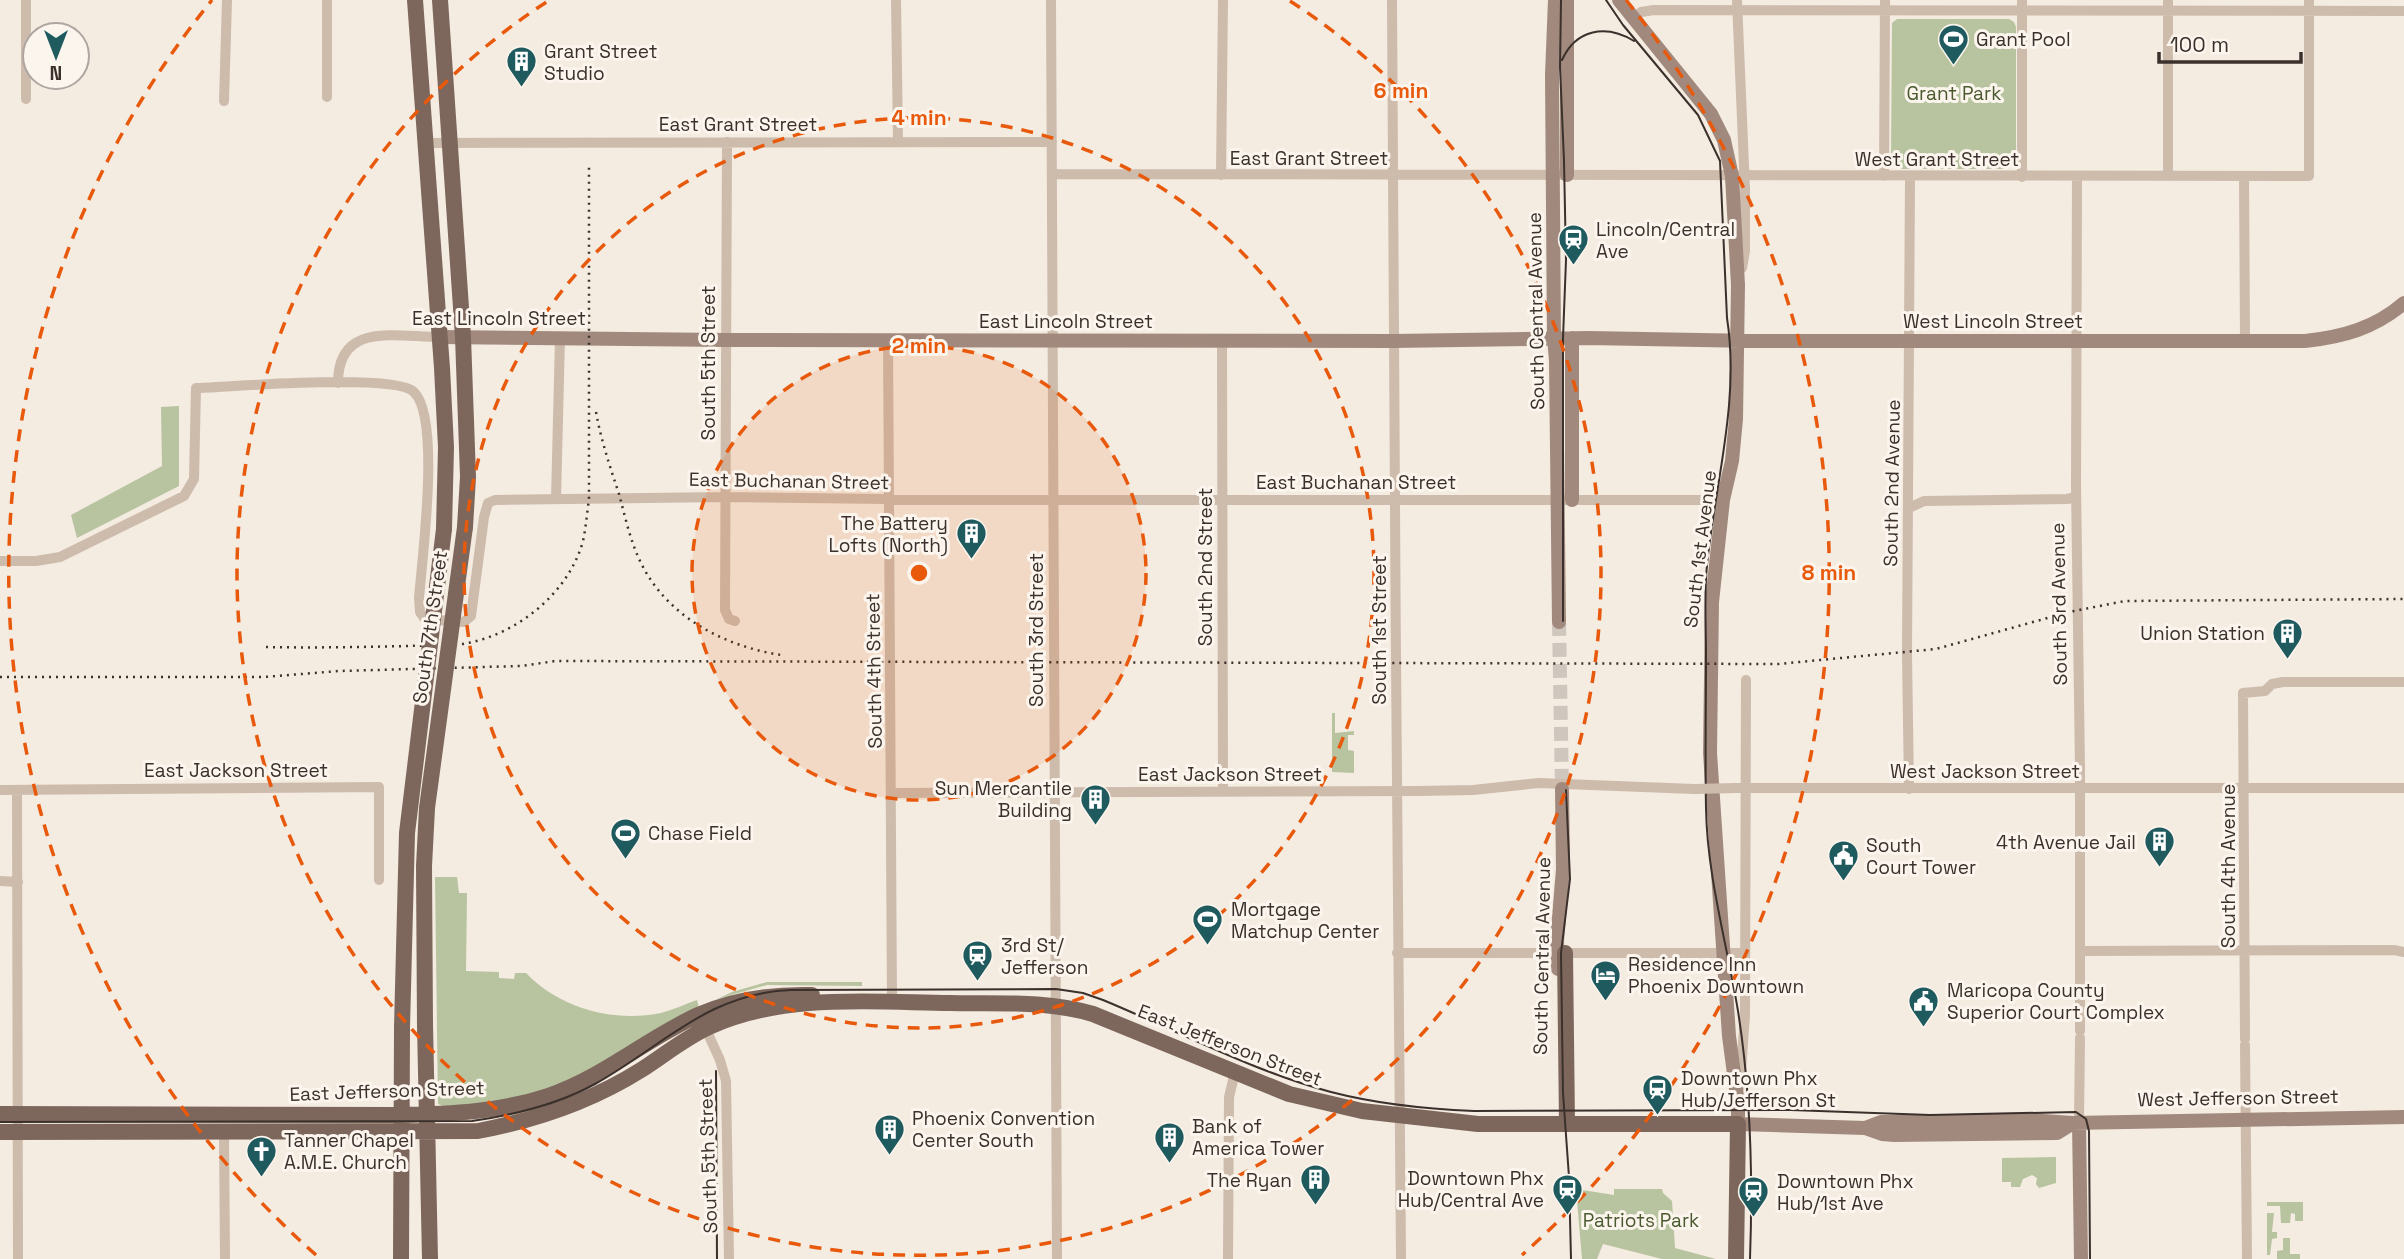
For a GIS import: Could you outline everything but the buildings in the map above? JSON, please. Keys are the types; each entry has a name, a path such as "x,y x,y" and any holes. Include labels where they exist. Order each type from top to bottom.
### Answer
{"main road":[{"name":"South 7th Street","path":"401,1259 400,1115 407,833 444,529 446,447 415,0"},
{"name":"South 7th Street","path":"430,1259 424,879 427,808 465,527 468,477 463,337 440,0"},
{"name":"South Central Avenue","path":"1555,0 1552,75 1562,176 1554,338 1564,500 1559,622"},
{"path":"1562,176 1567,0"},
{"path":"1619,0 1711,114 1738,176"},
{"name":"South 1st Avenue","path":"1736,1259 1738,1104 1730,1036 1710,753 1710,643 1723,500 1732,461 1736,419 1738,176"},
{"name":"West Lincoln Street","path":"1572,338 1737,341 2305,341 2342,336 2367,328 2404,303"},
{"name":"East Lincoln Street","path":"439,337 1222,341 1572,338"},
{"path":"1564,500 1572,338"},
{"name":"South Central Avenue","path":"1563,953 1564,786"},
{"path":"1563,953 1562,1036 1567,1124"},
{"name":"East Jefferson Street","path":"0,1114 400,1115 503,1108 548,1096 703,1021 759,997 779,995 839,996 884,1002 1056,1006 1093,1014 1289,1094 1322,1102 1400,1117 1478,1124 1567,1124"},
{"name":"East Jefferson Street","path":"5,1132 428,1132 478,1130 518,1124 559,1112 600,1093 639,1071 703,1021"},
{"name":"West Jefferson Street","path":"1567,1124 1738,1124 1865,1128 1881,1122 2027,1120 2076,1123 2404,1117"},
{"name":"South 3rd Avenue","path":"2076,1123 2081,1259"}],"street":[{"path":"26,0 26,99"},
{"path":"224,101 227,0"},
{"path":"327,0 327,97"},
{"path":"896,0 898,141"},
{"name":"South 3rd Street","path":"1051,0 1056,1259"},
{"path":"1221,175 1223,0"},
{"name":"South 1st Street","path":"1392,0 1391,175 1401,1259"},
{"path":"2309,0 2309,12"},
{"path":"1884,176 1885,5"},
{"path":"1633,19 1641,12 1654,10 1737,6 2168,6 2309,12 2404,11"},
{"path":"1737,6 1738,176"},
{"path":"2022,6 2022,177"},
{"path":"2168,6 2168,176"},
{"name":"West Grant Street","path":"1562,176 2309,176 2309,12"},
{"name":"East Grant Street","path":"424,142 1052,142"},
{"name":"South 5th Street","path":"727,142 725,610 729,619 735,621"},
{"name":"East Grant Street","path":"1052,174 1562,176"},
{"name":"South 2nd Avenue","path":"1909,789 1907,653 1910,177"},
{"name":"South 3rd Avenue","path":"2076,1123 2080,1034 2076,497 2077,177"},
{"path":"2244,177 2245,340"},
{"name":"East Lincoln Street","path":"338,383 340,358 347,347 357,340 371,337 439,337"},
{"path":"556,499 560,338"},
{"name":"South 4th Street","path":"884,1002 892,793 888,339"},
{"name":"South 2nd Street","path":"1222,341 1223,792"},
{"path":"0,561 36,561 60,557 184,496 194,479 196,388 338,383"},
{"name":"East Buchanan Street","path":"338,383 396,384 414,392 424,407 428,479 419,598 420,612 425,619 464,622 471,616 488,503 495,500 725,497 1723,500"},
{"path":"1909,508 1924,501 2076,497"},
{"name":"South 1st Avenue","path":"1738,1104 1745,1015 1741,788 1746,680"},
{"name":"South 4th Avenue","path":"2247,1259 2244,693 2265,691 2272,684 2283,682 2404,682"},
{"name":"East Jackson Street","path":"892,793 1473,790 1539,783 1564,786"},
{"name":"West Jackson Street","path":"1564,786 1694,789 2404,788"},
{"name":"East Jackson Street","path":"0,789 379,787 379,880"},
{"path":"17,790 18,1114 5,1132 18,1259"},
{"path":"0,881 18,881"},
{"path":"2080,951 2404,952"},
{"path":"1397,953 1745,953"},
{"name":"South 5th Street","path":"703,1021 726,1081 729,1259"},
{"path":"1228,1259 1229,1097 1235,1072"},
{"path":"224,1133 225,1259"}],"green space":[{"name":"Grant Park","path":"1897,19 2009,19 2014,22 2016,159 2005,169 1899,169 1891,162 1892,23"},
{"path":"179,406 179,486 77,538 71,515 162,466 161,407"},
{"path":"1332,713 1335,713 1335,733 1354,731 1354,735 1348,735 1348,750 1354,751 1354,773 1332,772"},
{"path":"435,877 457,877 459,893 467,893 466,971 499,972 499,978 514,979 515,973 526,973 539,985 571,1004 606,1014 643,1016 661,1013 697,1000 699,1008 573,1081 503,1104 445,1107 438,1104"},
{"path":"767,982 862,982 862,986 767,985 717,999"},
{"path":"2056,1157 2056,1183 2039,1188 2036,1184 2037,1178 2032,1175 2023,1179 2020,1187 2011,1187 2011,1182 2002,1182 2002,1158"},
{"name":"Patriots Park","path":"1576,1189 1614,1195 1614,1189 1662,1189 1672,1201 1675,1248 1716,1259 1662,1259 1603,1244 1597,1259 1582,1259"},
{"path":"2267,1202 2303,1202 2303,1221 2295,1221 2295,1214 2291,1213 2290,1223 2281,1223 2280,1206 2267,1206"},
{"path":"2267,1213 2274,1213 2272,1232 2277,1232 2277,1238 2272,1239 2270,1255 2267,1255"},
{"path":"2283,1238 2290,1238 2290,1254 2300,1254 2300,1259 2277,1259 2277,1251 2283,1250"}],"tunnel":[{"path":"1559,622 1562,789"}],"tram line":[{"path":"1561,0 1560,67 1566,260 1563,338 1563,621"},
{"path":"1606,0 1623,25 1698,115 1720,161 1730,380 1725,442 1706,576 1706,808 1710,859 1738,1011 1746,1073 1751,1166 1750,1259"},
{"path":"1562,60 1575,42 1593,32 1613,32 1634,41"},
{"path":"1566,790 1570,879 1561,953 1563,1093 1571,1259"},
{"path":"0,1122 472,1121 504,1116 566,1098 620,1069 710,1011 762,993 791,990 1056,989 1083,993 1103,1000 1244,1062 1302,1083 1366,1100 1402,1105 1474,1111 1791,1110 1930,1115 2076,1112 2086,1119 2089,1131 2090,1259"},
{"path":"716,1071 717,1259"}],"railway":[{"path":"266,647 439,646 468,643 487,638 523,620 554,593 566,577 583,541 589,499 589,167"},
{"path":"596,412 631,536 640,561 651,580 665,598 698,625 738,644 781,655"},
{"path":"0,677 264,677 339,671 521,666 555,661 1778,664 1936,649 2069,612 2125,601 2404,599"}],"place":[{"name":"Grant Pool","path":"1953,66"},
{"name":"Grant Street Studio","path":"521,89"},
{"name":"Lincoln/Central Ave","path":"1573,267"},
{"name":"The Battery Lofts (North)","path":"971,561"},
{"name":"Union Station","path":"2288,660"},
{"name":"Sun Mercantile Building","path":"1095,826"},
{"name":"Chase Field","path":"625,860"},
{"name":"4th Avenue Jail","path":"2159,869"},
{"name":"South Court Tower","path":"1843,883"},
{"name":"Mortgage Matchup Center","path":"1208,947"},
{"name":"3rd St/ Jefferson","path":"978,983"},
{"name":"Residence Inn Phoenix Downtown","path":"1605,1002"},
{"name":"Maricopa County Superior Court Complex","path":"1924,1028"},
{"name":"Downtown Phx Hub/Jefferson St","path":"1658,1116"},
{"name":"Phoenix Convention Center South","path":"889,1156"},
{"name":"Bank of America Tower","path":"1169,1164"},
{"name":"Tanner Chapel A.M.E. Church","path":"261,1178"},
{"name":"The Ryan","path":"1315,1207"},
{"name":"Downtown Phx Hub/Central Ave","path":"1567,1216"},
{"name":"Downtown Phx Hub/1st Ave","path":"1754,1219"}]}
